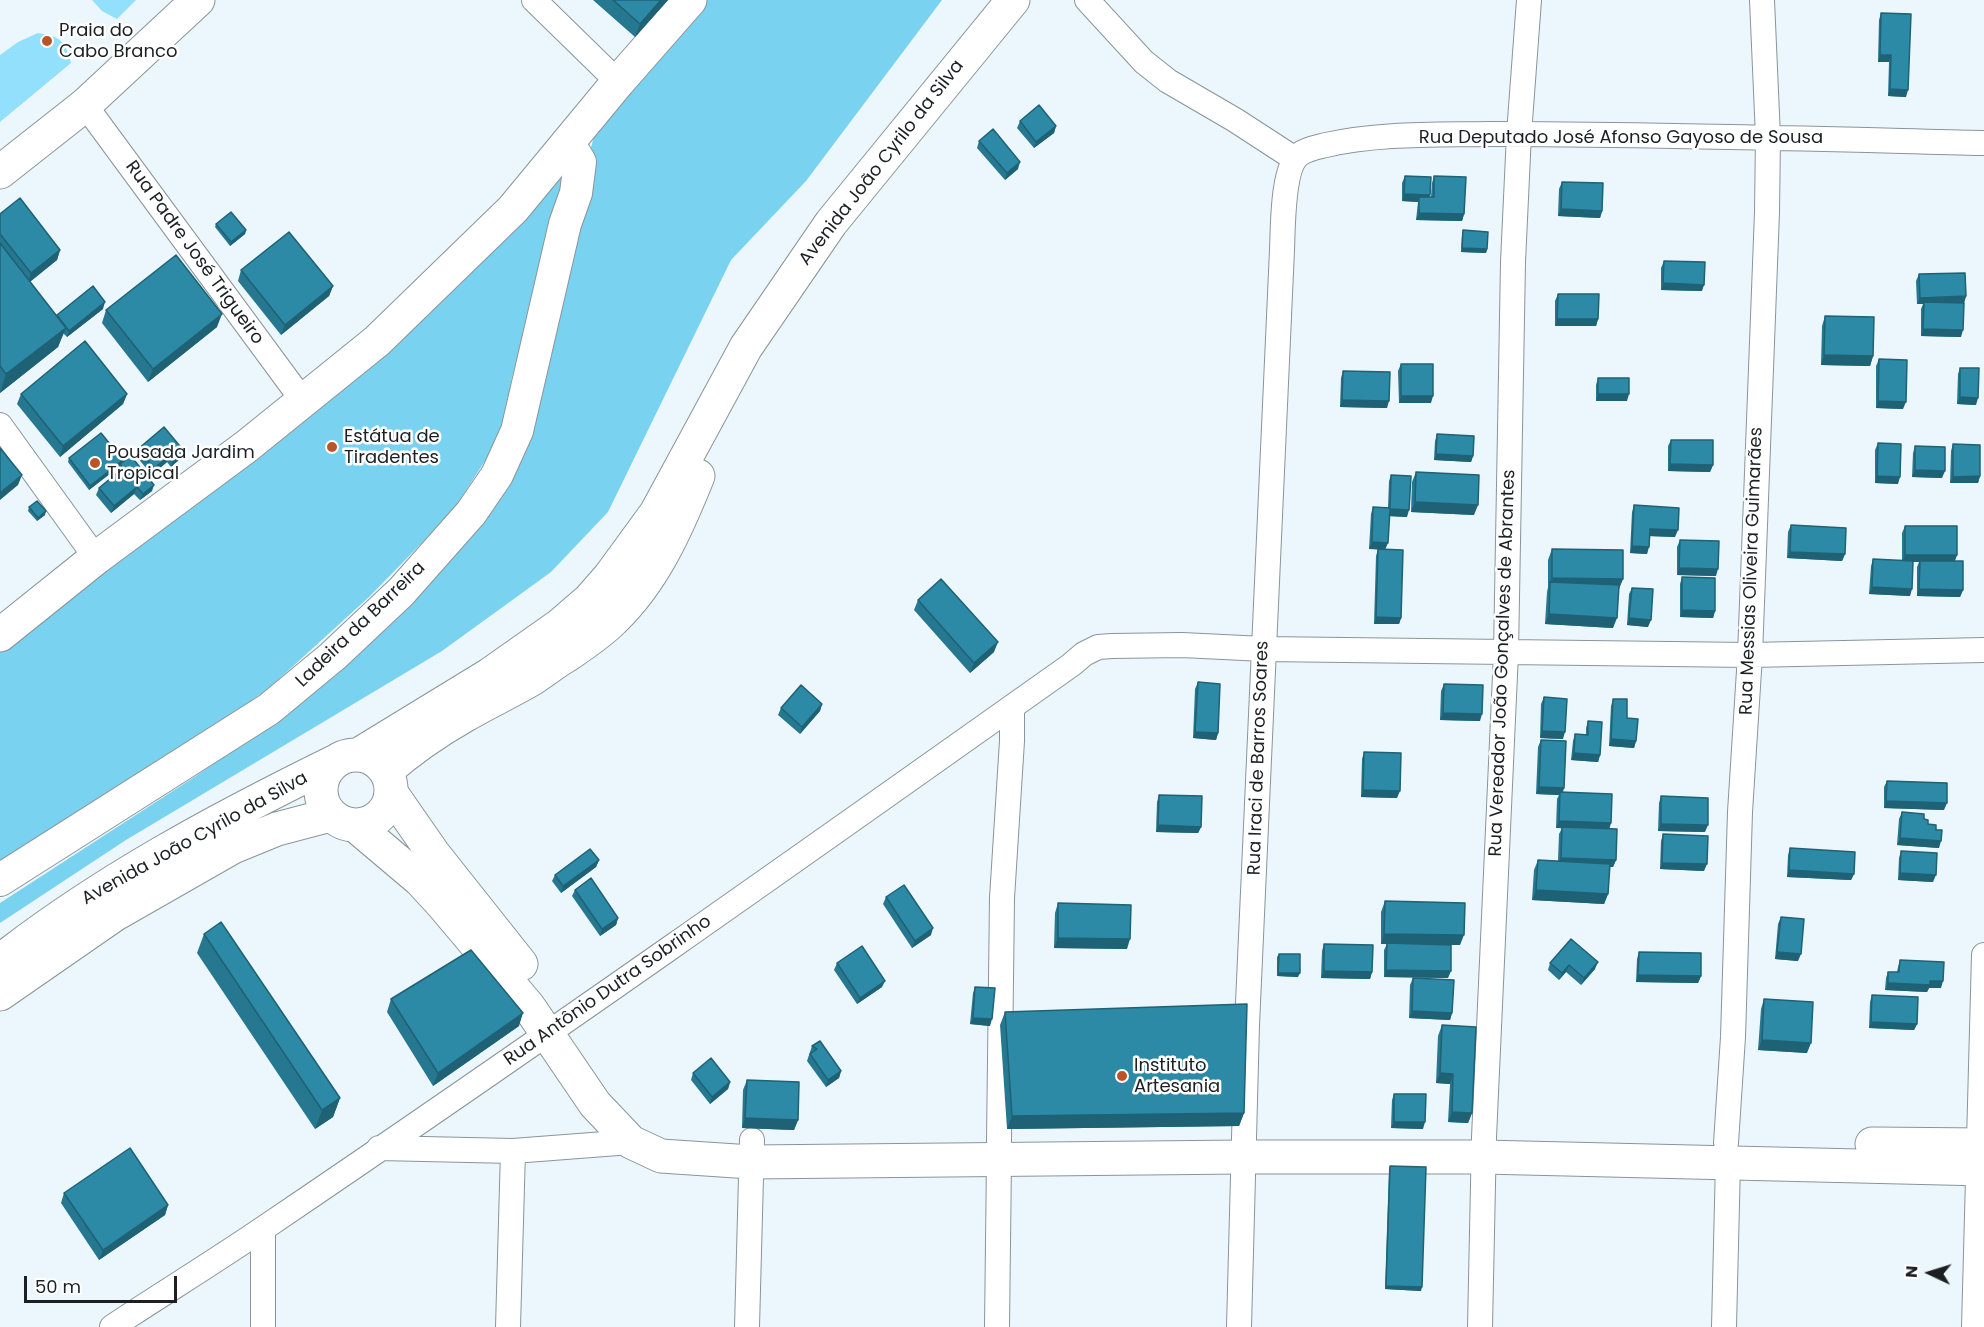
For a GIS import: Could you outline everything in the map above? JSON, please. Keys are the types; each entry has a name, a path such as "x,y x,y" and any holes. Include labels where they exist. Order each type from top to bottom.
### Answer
{"main road":[{"path":"0,172 85,105 198,0"},
{"path":"0,635 96,558 303,401 377,341 513,209 618,82 690,0"},
{"name":"Avenida João Cyrilo da Silva","path":"343,820 321,797 326,771 489,675 560,625 589,600 610,576 656,513 746,347 831,223 1013,0"},
{"name":"Avenida João Cyrilo da Silva","path":"0,994 114,915 233,847 277,829 343,820 372,822 382,815 389,783 408,752 462,717 532,679 612,622 655,567 668,542 689,497 719,420 752,350 758,330"},
{"path":"346,758 374,759 433,853 557,1027 634,1120 665,1136 751,1151"},
{"name":"Avenida João Cyrilo da Silva","path":"0,961 53,922 128,873 280,789 346,758"},
{"path":"343,820 428,888 496,968 557,1027 595,1104 631,1142 661,1156 751,1151 1483,1147 1982,1157"}],"street":[{"path":"534,0 618,82"},
{"path":"1087,0 1143,62 1168,81 1235,120 1295,159"},
{"name":"Rua Vereador João Gonçalves de Abrantes","path":"1480,1327 1483,1147 1506,653 1513,274 1528,0"},
{"name":"Rua Messias Oliveira Guimarães","path":"1724,1327 1727,1152 1740,812 1750,655 1768,137 1762,0"},
{"name":"Rua Padre José Trigueiro","path":"85,105 303,401"},
{"name":"Rua Deputado José Afonso Gayoso de Sousa","path":"1295,159 1309,149 1384,137 1519,134 1768,137 1984,143"},
{"name":"Ladeira da Barreira","path":"0,880 269,709 333,656 401,592 471,513 497,475 517,431 564,224 576,193 580,162 568,142"},
{"name":"Rua Iraci de Barros Soares","path":"1239,1327 1264,650 1286,190 1295,159"},
{"path":"0,425 96,558"},
{"name":"Rua Antônio Dutra Sobrinho","path":"112,1327 263,1228 557,1027 856,818 1084,654 1098,647 1182,645 1264,650"},
{"path":"1264,650 1750,655 1984,650"},
{"path":"997,1327 1002,898 1012,707"},
{"path":"1974,1327 1982,1157 1984,955"},
{"path":"379,1149 513,1151 631,1142"},
{"path":"508,1327 513,1151"},
{"path":"747,1327 751,1151"},
{"path":"263,1228 263,1327"}],"shaded area":[{"path":"92,0 136,0 117,19 102,11"},
{"path":"700,0 942,0 806,181 731,260 608,512 551,572 442,651 126,840 0,923 0,903 196,776 261,730 477,528 544,336 596,128"},
{"path":"38,33 61,41 67,49 71,63 0,122 0,55 18,42"},
{"path":"570,164 512,377 503,433 452,512 369,597 269,688 216,726 0,861 0,646"}],"building":[{"path":"613,0 661,0 640,24"},
{"path":"1881,13 1911,14 1908,90 1890,89 1891,55 1880,55"},
{"path":"1039,105 1056,126 1036,142 1020,121"},
{"path":"993,129 1020,162 1007,173 979,141"},
{"path":"1405,176 1431,177 1430,195 1404,194"},
{"path":"1434,176 1466,177 1464,214 1419,213 1419,197 1434,197"},
{"path":"1562,182 1603,183 1602,211 1561,209"},
{"path":"20,198 60,250 31,273 0,234 0,214"},
{"path":"231,212 246,230 231,242 216,224"},
{"path":"1463,230 1488,232 1487,249 1462,248"},
{"path":"289,232 333,286 285,325 241,270"},
{"path":"0,243 66,328 6,374 0,366"},
{"path":"176,255 222,314 153,369 106,310"},
{"path":"1664,261 1705,262 1704,285 1663,283"},
{"path":"1965,273 1966,296 1920,298 1919,274"},
{"path":"93,286 105,302 69,331 57,315"},
{"path":"1558,294 1599,294 1598,319 1557,319"},
{"path":"1924,302 1964,303 1963,330 1923,329"},
{"path":"1825,316 1874,317 1873,356 1824,355"},
{"path":"85,341 127,394 63,446 21,394"},
{"path":"1879,359 1907,360 1906,402 1878,401"},
{"path":"1401,364 1433,364 1433,396 1401,396"},
{"path":"1960,368 1979,368 1978,398 1960,397"},
{"path":"1343,371 1390,372 1389,401 1342,400"},
{"path":"1598,378 1629,378 1629,394 1598,394"},
{"path":"164,427 184,451 173,460 170,456 154,468 138,449"},
{"name":"Pousada Jardim Tropical","path":"101,433 123,460 90,486 69,458"},
{"path":"1437,434 1474,436 1473,456 1436,454"},
{"path":"1671,440 1713,440 1713,465 1670,464"},
{"path":"1878,443 1901,444 1900,477 1877,476"},
{"path":"1953,444 1980,445 1980,476 1953,477"},
{"path":"1915,446 1945,447 1945,471 1915,470"},
{"path":"0,448 22,475 0,493"},
{"path":"131,456 154,485 143,494 137,487 114,506 99,488 123,468 120,464"},
{"path":"1416,472 1479,475 1478,505 1415,502"},
{"path":"1391,475 1411,476 1409,510 1390,509 1388,543 1372,542 1373,507 1390,508"},
{"path":"37,501 46,511 38,518 29,507"},
{"path":"1634,505 1679,508 1678,530 1650,529 1649,547 1632,546"},
{"path":"1791,525 1846,528 1845,554 1790,552"},
{"path":"1905,526 1957,526 1957,555 1905,555"},
{"path":"1680,540 1719,541 1718,569 1679,568"},
{"path":"1378,549 1403,550 1401,618 1376,617"},
{"path":"1552,549 1623,550 1623,579 1552,578"},
{"path":"1873,559 1913,561 1912,589 1872,587"},
{"path":"1920,561 1963,561 1963,590 1919,589"},
{"path":"1682,577 1715,578 1715,611 1682,610"},
{"path":"941,579 998,642 974,663 918,600"},
{"path":"1550,582 1619,585 1617,618 1549,614"},
{"path":"1632,588 1653,589 1651,620 1629,618"},
{"path":"1198,682 1220,684 1218,733 1195,732"},
{"path":"1444,684 1483,685 1482,714 1443,713"},
{"path":"801,685 822,704 802,727 781,708"},
{"path":"1544,697 1567,699 1565,732 1542,731"},
{"path":"1613,699 1627,699 1627,718 1638,719 1636,741 1611,739"},
{"path":"1588,721 1602,722 1600,755 1574,753 1575,734 1588,735"},
{"path":"1541,740 1566,741 1564,788 1539,787"},
{"path":"1364,752 1401,753 1400,791 1363,790"},
{"path":"1887,781 1947,783 1947,803 1886,801"},
{"path":"1560,792 1612,794 1611,823 1559,821"},
{"path":"1159,795 1202,796 1201,827 1158,825"},
{"path":"1661,796 1708,798 1708,825 1661,824"},
{"path":"1902,812 1924,814 1924,819 1928,820 1928,824 1936,825 1936,830 1942,830 1941,841 1900,838"},
{"path":"1562,827 1617,829 1616,860 1561,858"},
{"path":"1663,834 1708,836 1707,864 1662,863"},
{"path":"1790,848 1855,852 1854,874 1789,870"},
{"path":"590,849 599,860 563,886 555,875"},
{"path":"1901,851 1937,853 1936,875 1900,873"},
{"path":"1538,860 1610,864 1608,894 1536,890"},
{"path":"591,878 618,918 602,929 575,890"},
{"path":"904,885 933,928 915,941 886,897"},
{"path":"1385,901 1465,903 1464,935 1384,934"},
{"path":"1058,903 1131,905 1130,939 1058,938"},
{"path":"1781,917 1804,919 1801,954 1777,952"},
{"path":"221,922 340,1098 322,1110 204,934"},
{"path":"1571,939 1598,962 1584,978 1569,965 1562,973 1550,963"},
{"path":"1387,943 1451,945 1451,971 1386,970"},
{"path":"1324,944 1373,945 1372,972 1324,971"},
{"path":"862,946 885,981 860,998 837,963"},
{"path":"471,950 523,1013 438,1073 391,999"},
{"path":"1639,952 1701,953 1701,976 1638,975"},
{"path":"1279,954 1300,954 1300,973 1278,973"},
{"path":"1900,960 1944,962 1943,981 1930,981 1930,985 1888,983 1888,972 1899,972"},
{"path":"1413,978 1454,980 1452,1013 1412,1011"},
{"path":"975,987 995,988 992,1019 973,1018"},
{"path":"1872,995 1918,997 1917,1024 1871,1022"},
{"path":"1764,999 1813,1002 1811,1043 1762,1040"},
{"name":"Instituto Artesania","path":"1247,1004 1244,1113 1012,1116 1005,1012"},
{"path":"1442,1025 1476,1027 1472,1113 1452,1112 1453,1074 1440,1073"},
{"path":"820,1041 841,1071 828,1080 810,1054 817,1049 812,1046"},
{"path":"711,1058 730,1082 712,1097 693,1073"},
{"path":"747,1080 799,1082 798,1120 745,1118"},
{"path":"1394,1094 1426,1094 1425,1122 1394,1122"},
{"path":"130,1148 168,1205 103,1250 64,1193"},
{"path":"1390,1166 1426,1167 1422,1287 1386,1286"}],"place":[{"name":"Praia do Cabo Branco","path":"47,41"},
{"name":"Estátua de Tiradentes","path":"332,447"},
{"name":"Pousada Jardim Tropical","path":"95,463"},
{"name":"Instituto Artesania","path":"1122,1076"}]}
